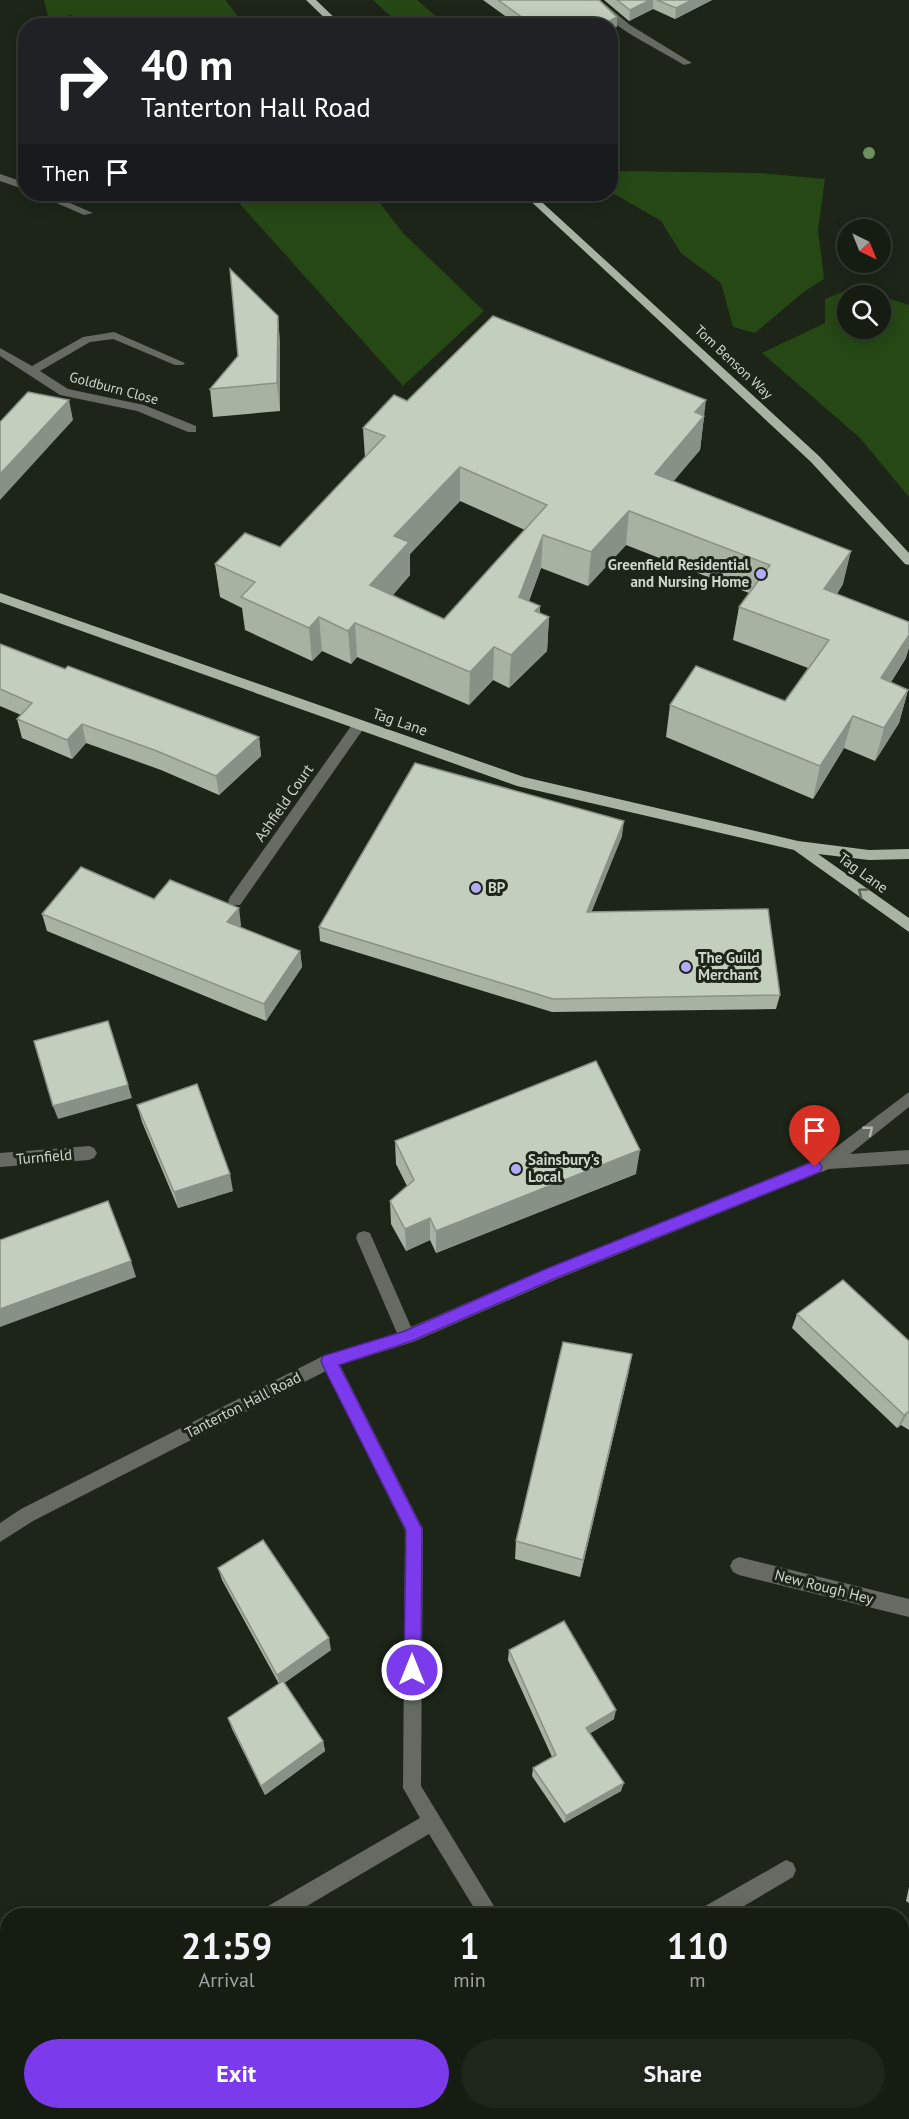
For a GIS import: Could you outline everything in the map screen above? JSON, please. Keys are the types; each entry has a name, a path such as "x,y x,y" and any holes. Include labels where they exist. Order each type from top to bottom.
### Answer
{"main road":[{"path":"311,0 330,18"},
{"name":"Tom Benson Way","path":"536,201 815,459 909,561"},
{"name":"Tag Lane","path":"0,597 522,782 798,846 869,855 909,854"},
{"name":"Tag Lane","path":"798,846 909,926"}],"street":[{"path":"595,0 603,10 615,18"},
{"path":"618,20 687,63"},
{"path":"0,177 18,184"},
{"path":"58,201 88,213"},
{"path":"32,371 87,339 114,335 179,363"},
{"name":"Goldburn Close","path":"0,351 64,392 140,408 192,429"},
{"name":"Ashfield Court","path":"236,901 359,725"},
{"name":"Tanterton Hall Road","path":"0,1533 27,1515 329,1361 407,1337 551,1274 828,1162 909,1098"},
{"name":"Turnfield","path":"0,1160 89,1153"},
{"name":"Tanterton Hall Road","path":"828,1162 909,1157"},
{"path":"364,1238 407,1337"},
{"path":"329,1361 414,1529 412,1788 485,1908"},
{"name":"New Rough Hey","path":"739,1566 909,1608"},
{"path":"284,1908 432,1822"},
{"path":"721,1908 786,1870"}],"green space":[{"path":"44,0 225,0 239,18 74,18 71,15 48,18"},
{"path":"373,0 417,0 438,18 392,18"},
{"path":"618,171 758,173 825,179 818,230 824,279 805,291 755,333 733,327 721,283 681,253 661,221 618,196"},
{"path":"237,201 378,201 403,233 484,311 403,386"},
{"path":"837,294 837,339 891,339 891,299 909,305 909,497 859,437 762,353 825,323 825,299"}],"building":[{"path":"498,0 599,0 617,17 615,18 523,18"},
{"path":"617,0 650,0 630,10"},
{"path":"657,0 692,0 676,8"},
{"path":"230,269 278,316 277,383 210,389 238,356"},
{"path":"493,316 706,400 695,412 704,416 655,474 851,551 824,589 909,622 909,635 881,678 908,690 884,728 853,716 820,766 670,705 696,666 785,701 829,640 739,607 770,565 629,511 591,552 543,535 519,597 540,606 535,611 549,617 511,655 494,647 470,672 355,623 348,631 319,617 309,628 241,597 255,582 215,564 245,533 280,547 385,436 363,428 394,395 407,401","holes":["460,467 547,505 444,619 370,585 409,542 394,536"]},
{"path":"28,392 69,400 0,474 0,422"},
{"path":"0,644 65,669 68,666 259,737 216,776 157,751 82,724 67,740 17,719 32,703 0,689"},
{"name":"BP","path":"415,763 624,821 587,912 768,909 780,995 553,999 319,927"},
{"path":"81,867 154,899 170,880 239,908 227,922 300,951 264,1004 42,914"},
{"path":"108,1021 128,1085 53,1106 34,1041"},
{"name":"Sainsbury's Local","path":"596,1061 640,1150 436,1231 430,1218 405,1229 390,1201 414,1180 395,1141"},
{"path":"197,1084 230,1174 174,1192 137,1105"},
{"path":"108,1201 131,1261 0,1309 0,1240"},
{"path":"843,1280 909,1341 909,1413 904,1415 797,1314"},
{"path":"563,1342 632,1354 583,1560 516,1541"},
{"path":"263,1540 329,1638 277,1675 218,1568"},
{"path":"564,1621 616,1710 586,1728 624,1783 566,1816 533,1768 556,1755 509,1650"},
{"path":"283,1681 323,1741 261,1786 228,1718"}],"place":[{"name":"Greenfield Residential and Nursing Home","path":"761,574"},
{"name":"BP","path":"476,888"},
{"name":"The Guild Merchant","path":"686,967"},
{"name":"Sainsbury's Local","path":"516,1169"}],"route":[{"path":"412,1670 414,1529 329,1361 407,1337 551,1274 815,1167"}]}
